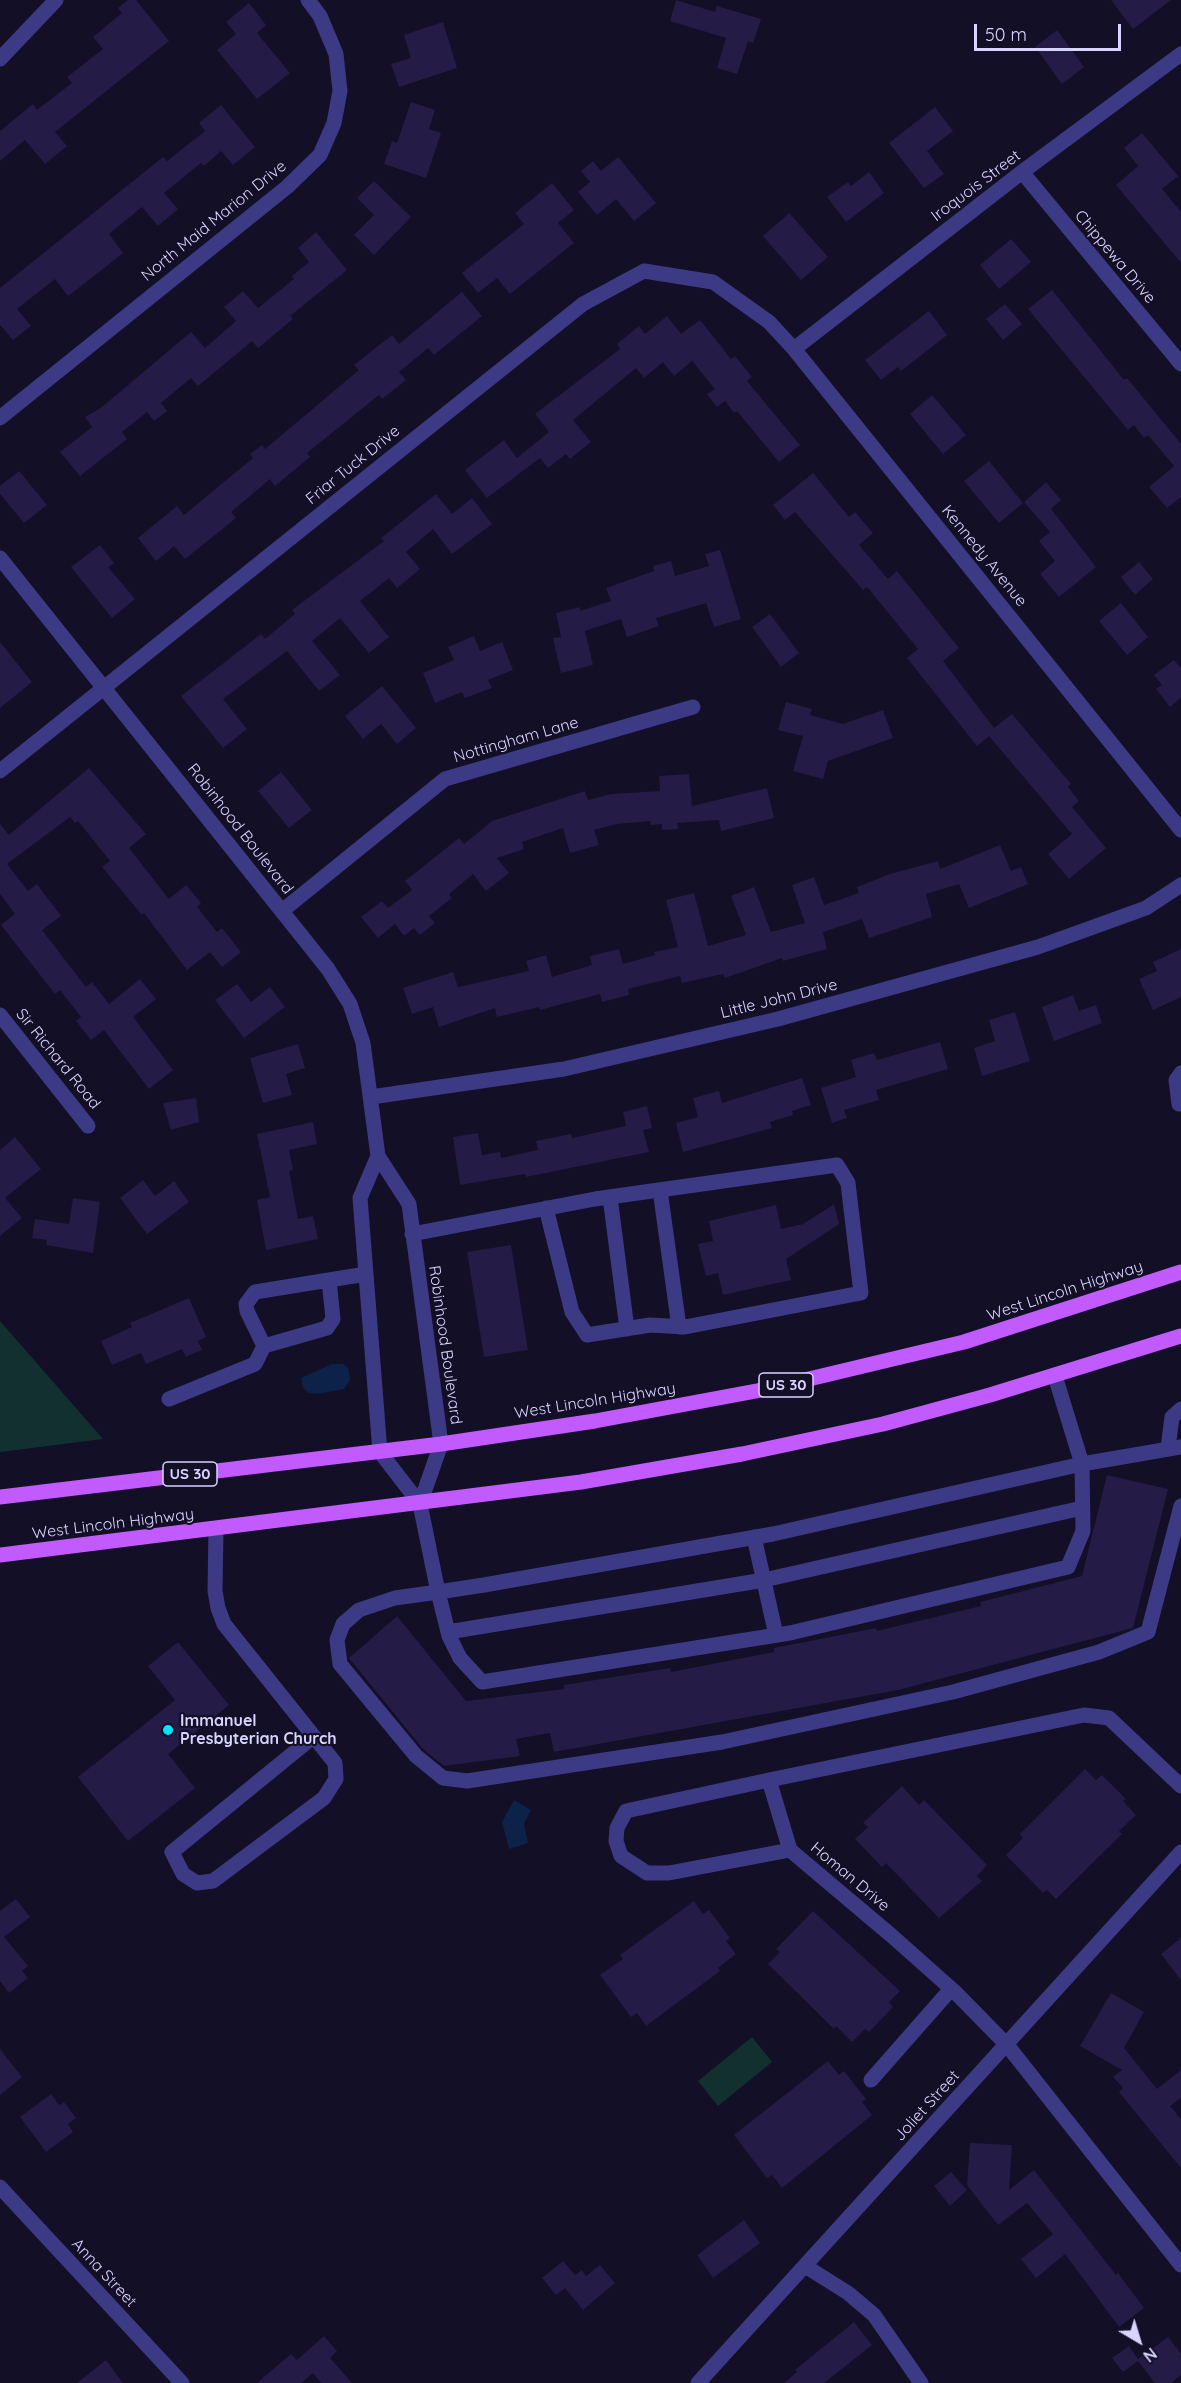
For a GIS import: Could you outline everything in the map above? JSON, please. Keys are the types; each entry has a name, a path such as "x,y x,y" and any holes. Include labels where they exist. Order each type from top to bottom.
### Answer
{"main road":[{"name":"West Lincoln Highway","path":"0,1497 441,1444 595,1421 767,1389 964,1342 1181,1272"},
{"name":"West Lincoln Highway","path":"0,1555 420,1504 582,1482 742,1455 883,1424 1055,1376 1181,1336"}],"street":[{"path":"0,59 56,0"},
{"name":"North Maid Marion Drive","path":"0,417 287,187 320,155 334,123 340,91 336,54 320,16 308,0"},
{"name":"Iroquois Street","path":"794,349 1022,172 1181,54"},
{"name":"Chippewa Drive","path":"1022,172 1181,364"},
{"name":"Friar Tuck Drive","path":"0,771 583,304 644,271 712,282 753,309"},
{"name":"Kennedy Avenue","path":"753,309 794,349 1181,830"},
{"name":"Robinhood Boulevard","path":"0,558 328,969 350,1004 363,1043 378,1156 409,1203 441,1444 420,1504"},
{"name":"Nottingham Lane","path":"282,911 445,779 693,707"},
{"name":"Little John Drive","path":"371,1097 564,1069 778,1019 1038,947 1146,908 1181,885"},
{"name":"Sir Richard Road","path":"0,1015 88,1126"},
{"path":"1179,1104 1176,1080 1181,1073"},
{"name":"Robinhood Boulevard","path":"378,1156 360,1198 380,1452"},
{"path":"412,1234 546,1208 610,1197 837,1166 848,1183 861,1293 679,1327 650,1325 587,1335 572,1312 546,1208"},
{"path":"660,1190 679,1327"},
{"path":"610,1197 627,1329"},
{"path":"264,1346 247,1311 250,1297 255,1292 366,1274"},
{"path":"169,1399 255,1364 264,1346 327,1328 333,1319 329,1280"},
{"path":"380,1452 420,1504 448,1632 460,1658 482,1682 776,1635 1068,1567 1083,1531 1082,1464 1055,1376"},
{"path":"1181,1409 1172,1417 1175,1447 1082,1464 754,1537 395,1598 359,1610 343,1623 337,1640 340,1664 416,1756 444,1778 467,1781 722,1742 953,1692 1099,1652 1148,1632 1181,1506"},
{"path":"448,1632 764,1580 1082,1508"},
{"path":"216,1530 215,1592 224,1623 335,1763 336,1779 324,1798 213,1881 197,1883 183,1874 172,1852 313,1737"},
{"path":"754,1537 776,1635"},
{"path":"790,1850 669,1873 646,1873 621,1856 616,1841 617,1828 626,1811 1084,1715 1109,1718 1181,1786"},
{"name":"Homan Drive","path":"769,1780 790,1850 951,1989 1007,2045 1181,2265"},
{"name":"Joliet Street","path":"698,2383 1181,1852"},
{"path":"871,2080 951,1989"},
{"name":"Anna Street","path":"0,2187 182,2383"},
{"path":"806,2266 848,2293 874,2315 921,2383"}],"green space":[{"path":"0,1321 103,1439 0,1452"},
{"path":"752,2037 772,2062 718,2106 698,2081"}],"water":[{"path":"332,1364 343,1364 348,1368 350,1380 344,1389 317,1394 309,1393 303,1388 301,1378"},
{"path":"514,1800 531,1810 524,1824 528,1843 509,1849 502,1822"}],"building":[{"path":"128,0 136,0 169,41 55,132 67,146 45,164 25,140 0,161 0,131 33,104 37,110 72,83 67,77 103,49 93,37 122,13 118,8"},
{"path":"676,0 715,12 717,6 761,19 753,43 748,41 737,74 717,68 726,38 670,21"},
{"path":"1111,0 1171,0 1133,29"},
{"path":"249,3 266,25 257,33 290,73 257,99 217,50 236,34 226,22"},
{"path":"443,22 457,68 399,87 391,64 411,58 404,35"},
{"path":"1057,30 1084,67 1062,84 1035,47"},
{"path":"411,102 435,110 429,129 441,133 426,178 384,164 392,141 397,143"},
{"path":"221,105 255,147 233,165 221,151 204,166 201,163 164,193 178,209 158,226 142,207 109,234 123,253 68,296 55,279 17,309 31,326 13,340 0,325 0,288 163,157 167,161 205,131 199,123"},
{"path":"935,107 953,131 927,151 944,174 924,188 889,143"},
{"path":"1142,133 1178,176 1162,189 1181,212 1181,263 1116,185 1138,166 1124,148"},
{"path":"618,157 656,203 634,221 616,199 597,215 578,192 590,182 581,171 593,161 601,171"},
{"path":"869,172 884,193 846,222 827,197 848,182 851,186"},
{"path":"374,181 411,217 374,255 354,235 374,215 357,198"},
{"path":"552,183 574,210 558,223 574,243 510,294 497,278 478,293 462,273 524,224 515,213"},
{"path":"789,213 828,257 801,280 763,236"},
{"path":"316,232 347,270 290,316 293,319 258,348 252,341 198,386 191,378 161,403 167,411 154,421 147,412 122,432 127,439 80,476 60,452 92,427 85,417 102,407 191,332 205,348 236,321 224,307 243,291 258,308 294,279 292,276 309,262 298,248"},
{"path":"1011,239 1031,262 999,289 980,265"},
{"path":"1052,290 1124,380 1127,378 1181,444 1181,497 1167,508 1149,487 1174,466 1148,435 1144,438 1134,425 1128,430 1028,309"},
{"path":"462,292 482,316 434,355 428,348 399,372 406,380 382,399 379,395 307,453 310,457 275,486 270,479 231,512 236,518 185,559 174,546 156,561 138,538 177,506 184,515 253,458 250,454 262,445 265,449 359,370 354,365 392,335 399,344"},
{"path":"1005,304 1022,324 1003,340 986,319"},
{"path":"929,311 947,335 901,371 898,367 881,380 865,360"},
{"path":"667,316 681,334 700,320 731,359 735,356 752,377 747,381 800,445 779,462 737,411 734,413 725,401 717,407 707,394 715,389 692,361 674,376 663,362 644,378 636,368 573,420 591,442 570,459 566,454 548,468 540,458 487,498 465,470 504,440 517,458 549,432 535,414 620,349 617,344 639,326 645,334"},
{"path":"932,395 966,435 943,454 910,414"},
{"path":"989,461 1023,503 999,523 964,481"},
{"path":"19,471 47,505 24,523 0,494 0,486"},
{"path":"813,473 849,517 855,512 873,533 859,545 888,579 897,571 959,648 943,661 994,728 1012,714 1071,784 1068,787 1079,801 1072,807 1106,848 1069,879 1048,854 1072,834 989,736 977,746 907,658 918,649 867,587 863,590 795,512 785,520 773,505"},
{"path":"1046,482 1061,500 1051,509 1096,567 1059,597 1040,574 1055,561 1039,541 1050,532 1024,502"},
{"path":"436,494 452,514 472,498 492,524 452,554 433,529 406,552 420,569 397,588 389,578 360,601 389,637 369,653 340,618 312,641 340,675 319,691 287,651 223,699 247,729 223,748 181,696 261,634 265,639 295,614 292,610 384,541 381,538"},
{"path":"100,545 114,563 108,567 135,599 112,618 71,567"},
{"path":"720,550 741,619 714,627 706,603 656,618 659,626 627,637 621,619 585,631 593,665 561,673 553,638 561,637 556,613 580,607 580,611 611,601 606,588 654,571 653,566 671,561 675,576 709,566 705,554"},
{"path":"1139,562 1153,579 1135,595 1121,577"},
{"path":"1121,603 1148,637 1127,655 1099,621"},
{"path":"770,614 799,653 781,667 752,627"},
{"path":"474,636 480,651 502,642 513,670 488,680 492,688 465,698 462,692 435,703 423,673 454,660 448,647"},
{"path":"0,642 32,682 0,708"},
{"path":"1174,660 1181,668 1181,698 1170,707 1156,689 1162,685 1154,675"},
{"path":"382,686 416,728 397,744 381,724 363,739 345,716"},
{"path":"786,702 812,709 810,715 843,724 883,710 893,738 828,761 823,779 793,771 803,736 778,730"},
{"path":"89,768 146,834 129,848 169,899 186,885 201,903 197,907 217,932 222,928 241,952 222,967 210,952 187,970 144,913 142,915 102,867 110,861 78,821 75,823 70,817 7,864 28,891 37,884 61,916 42,930 86,987 92,982 109,1004 140,979 156,999 133,1017 173,1070 149,1089 104,1030 91,1040 76,1021 81,1017 60,990 55,994 1,925 15,914 0,894 0,824 9,835"},
{"path":"281,772 312,810 289,828 258,791"},
{"path":"689,774 692,806 767,788 774,818 721,831 719,820 677,823 678,829 662,830 662,824 651,825 650,821 617,824 594,830 599,845 570,853 563,828 522,842 524,849 497,858 509,873 486,891 473,874 449,894 452,898 429,916 435,923 420,935 414,928 404,936 395,924 378,938 361,917 382,901 388,908 412,890 405,881 459,838 464,844 492,821 585,791 588,800 611,794 660,791 659,776"},
{"path":"1000,845 1011,871 1021,867 1028,884 969,908 959,884 926,894 932,917 869,938 862,919 823,932 827,949 783,961 782,958 725,978 723,974 682,983 680,976 628,989 629,995 602,1002 600,994 540,1010 539,1007 497,1017 495,1008 439,1027 433,1007 412,1014 403,988 453,972 458,987 529,971 526,961 546,955 552,977 592,965 590,956 619,949 623,964 655,955 654,952 678,947 666,900 694,893 708,946 746,935 731,896 754,887 771,932 805,923 792,885 814,877 824,905 859,893 857,887 890,874 938,861 940,869"},
{"path":"1181,949 1181,997 1153,1010 1139,979 1157,971 1153,962"},
{"path":"237,984 251,1002 270,987 285,1007 244,1038 215,1000"},
{"path":"1073,995 1079,1011 1096,1005 1102,1023 1054,1041 1042,1007"},
{"path":"1015,1012 1030,1061 982,1076 974,1048 995,1041 989,1020"},
{"path":"940,1042 948,1069 876,1090 879,1100 844,1110 847,1118 832,1123 821,1088 856,1077 851,1060 874,1053 877,1060"},
{"path":"298,1044 305,1068 286,1074 292,1095 263,1103 250,1058"},
{"path":"802,1078 811,1105 792,1111 793,1115 770,1122 772,1128 683,1152 676,1123 698,1117 693,1098 719,1091 722,1103"},
{"path":"196,1098 199,1122 171,1130 163,1103"},
{"path":"647,1106 652,1128 643,1130 649,1152 526,1177 525,1174 460,1185 453,1137 478,1133 482,1155 500,1152 501,1158 538,1150 536,1141 571,1134 572,1138 626,1126 623,1112"},
{"path":"313,1122 317,1144 289,1150 293,1170 289,1171 298,1219 313,1216 318,1239 266,1250 257,1200 270,1197 257,1134"},
{"path":"15,1137 41,1169 5,1198 22,1218 0,1236 0,1150"},
{"path":"143,1180 155,1196 174,1181 189,1202 147,1234 120,1198"},
{"path":"73,1198 100,1202 93,1253 46,1245 47,1240 32,1238 35,1219 69,1224"},
{"path":"834,1204 839,1224 786,1259 791,1280 723,1295 718,1273 706,1276 698,1244 713,1241 709,1221 776,1205 781,1229 803,1224"},
{"path":"511,1245 528,1350 484,1357 467,1252"},
{"path":"189,1298 206,1337 198,1341 202,1350 186,1357 182,1349 146,1364 141,1353 112,1365 101,1341 132,1327 130,1323"},
{"path":"1107,1475 1168,1489 1133,1628 898,1690 554,1752 550,1733 516,1739 520,1756 444,1766 423,1749 349,1658 397,1616 466,1701 564,1689 564,1685 670,1668 671,1672 774,1652 774,1648 876,1628 877,1631 981,1606 980,1602 1082,1576"},
{"name":"Immanuel Presbyterian Church","path":"178,1642 229,1705 168,1754 195,1788 128,1841 78,1777 175,1700 148,1666"},
{"path":"1085,1769 1096,1780 1102,1775 1126,1799 1123,1801 1136,1815 1119,1831 1122,1834 1056,1899 1047,1890 1043,1893 1006,1855 1023,1838 1020,1834"},
{"path":"902,1786 919,1805 924,1800 987,1865 977,1876 982,1881 939,1918 886,1863 882,1867 855,1839 868,1827 863,1823"},
{"path":"16,1899 30,1917 4,1937 28,1966 22,1971 28,1978 9,1993 0,1981 0,1911"},
{"path":"694,1901 703,1914 709,1910 730,1938 726,1941 736,1954 718,1968 720,1971 646,2026 637,2013 631,2017 600,1975 623,1959 620,1955"},
{"path":"813,1911 900,1991 889,2002 893,2007 869,2032 865,2029 852,2042 836,2026 834,2029 768,1964 780,1952 776,1949"},
{"path":"1181,1938 1181,1980 1161,1954"},
{"path":"1111,1993 1144,2012 1124,2048 1157,2089 1181,2070 1181,2098 1170,2106 1181,2119 1181,2168 1119,2092 1123,2088 1113,2077 1122,2070 1080,2046"},
{"path":"0,2049 22,2077 0,2095"},
{"path":"828,2061 839,2075 844,2071 866,2099 862,2102 872,2115 782,2188 772,2175 767,2178 734,2135"},
{"path":"51,2094 59,2105 64,2102 76,2118 68,2124 73,2132 46,2152 20,2117"},
{"path":"970,2143 1012,2145 1009,2190 1034,2170 1144,2308 1119,2327 1065,2254 1036,2278 1021,2259 1053,2234 1027,2203 998,2225 967,2185"},
{"path":"951,2172 967,2190 950,2206 934,2186"},
{"path":"744,2220 760,2243 713,2278 697,2255"},
{"path":"563,2261 575,2275 582,2270 586,2276 600,2265 615,2283 583,2310 565,2288 556,2295 542,2278"},
{"path":"854,2322 872,2345 824,2383 784,2383 797,2372 795,2370"},
{"path":"324,2336 337,2351 330,2358 352,2383 321,2383 313,2373 301,2383 257,2383 291,2354 297,2360"},
{"path":"1168,2337 1181,2354 1181,2375 1171,2383 1155,2383 1138,2361 1123,2372 1112,2358 1129,2346 1138,2359"},
{"path":"106,2360 123,2383 77,2383"}],"place":[{"name":"Immanuel Presbyterian Church","path":"168,1730"}]}
